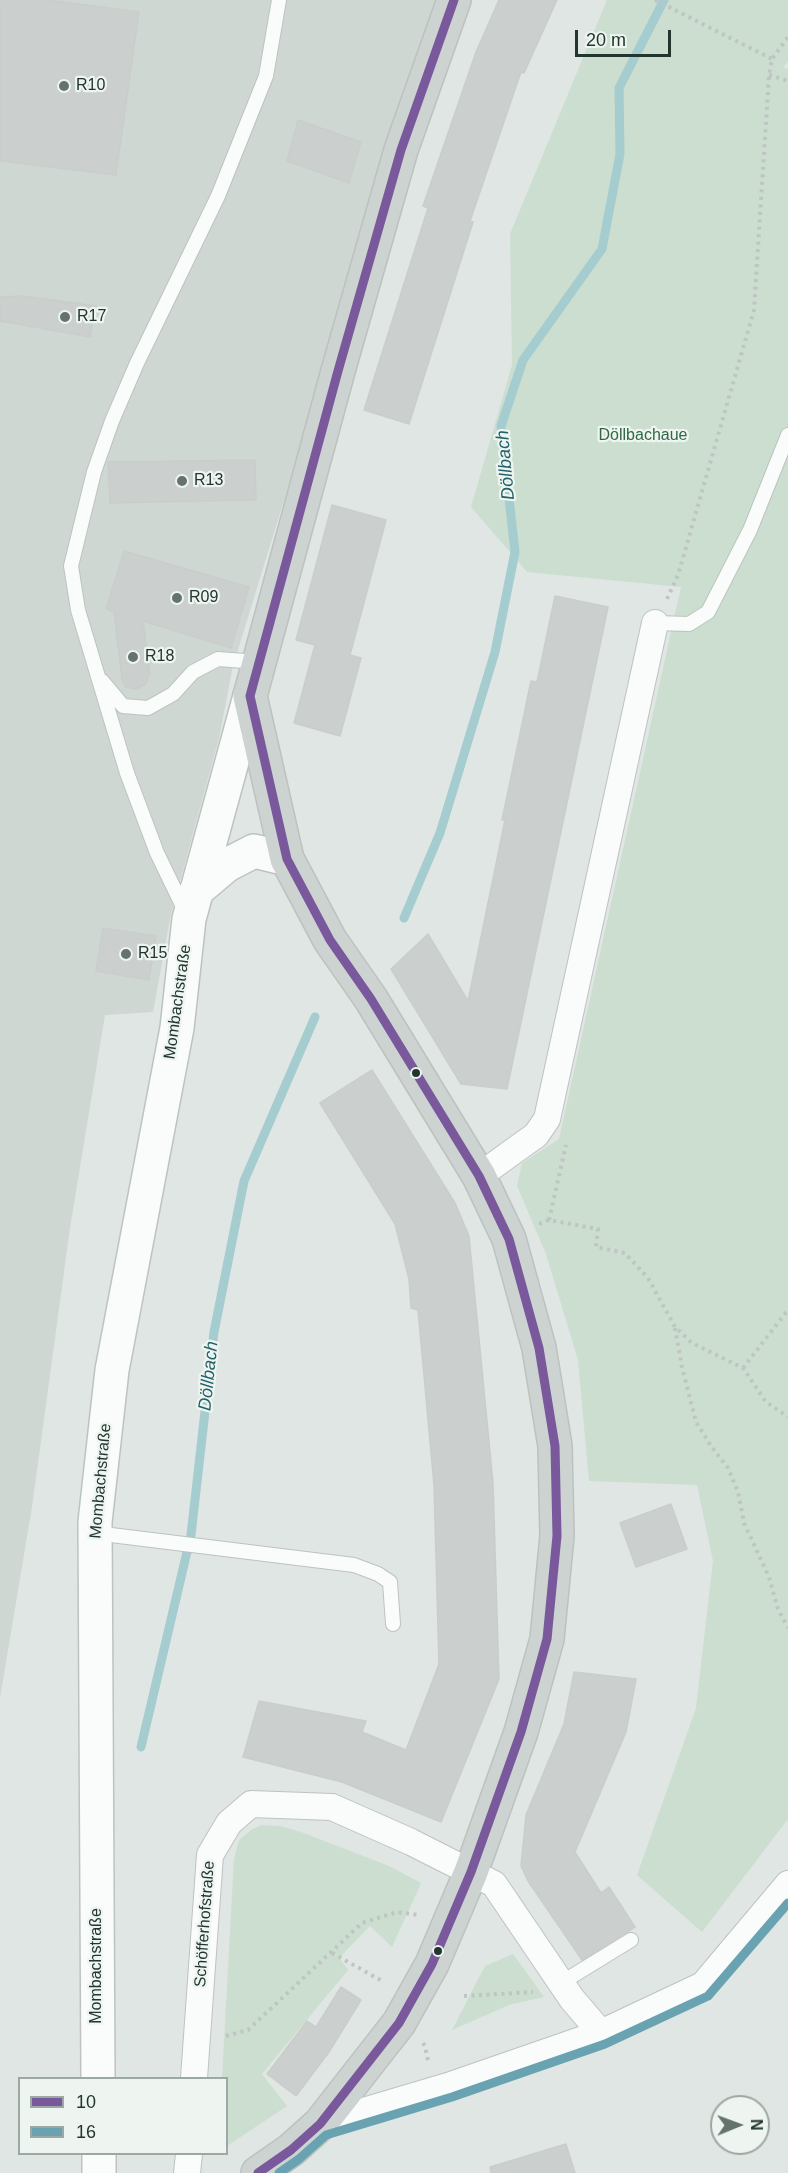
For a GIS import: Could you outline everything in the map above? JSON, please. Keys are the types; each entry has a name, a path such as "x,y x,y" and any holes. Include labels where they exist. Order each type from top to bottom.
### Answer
{"main road":[{"path":"264,2169 291,2150 320,2124 399,2023 432,1964 471,1872 521,1732 547,1639 557,1536 555,1446 539,1348 508,1239 479,1176 370,999 330,940 287,859 250,696 338,371 401,150 454,0"}],"street":[{"path":"479,1176 536,1135 547,1119 656,623"},
{"name":"Mombachstraße","path":"98,2077 95,1533 112,1370 177,1028 193,905 250,696"},
{"path":"193,905 227,865 254,851 287,859"},
{"name":"Schöfferhofstraße","path":"194,2077 210,1855 229,1823 251,1804 332,1807 411,1842 494,1884 572,1999 602,2033"},
{"path":"320,2124 448,2086 602,2033 703,1985 788,1884"},
{"path":"99,2155 99,2173"},
{"path":"188,2173 189,2155"}],"lane":[{"path":"193,905 157,853 134,793 78,610 71,566 94,472 112,420 218,196 266,76 279,0"},
{"path":"656,623 689,624 708,612 750,530 788,435"},
{"path":"99,677 123,706 148,708 173,694 193,672 218,659 258,662"},
{"path":"95,1533 354,1565 378,1574 390,1582 393,1624"},
{"path":"561,1983 631,1940"}],"path":[{"path":"655,0 772,59"},
{"path":"656,623 678,575 754,310 769,75 772,59 788,37"},
{"path":"769,75 788,81"},
{"path":"547,1119 570,1131 549,1220"},
{"path":"567,1223 598,1229 596,1247 625,1252 648,1278 675,1327 692,1343 743,1368 766,1402 788,1418"},
{"path":"743,1368 788,1310"},
{"path":"675,1327 696,1422 728,1468 738,1492 744,1522 769,1577 778,1609 788,1628"},
{"path":"228,2036 248,2030 333,1953 362,1923 397,1912 419,1916"},
{"path":"333,1953 387,1984"},
{"path":"464,1996 534,1992 561,1983"}],"shaded area":[{"path":"0,0 438,0 421,42 382,167 233,666 219,738 171,914 153,1012 105,1015 70,1228 32,1507 0,1698"}],"green space":[{"name":"Döllbachaue","path":"607,0 788,0 788,61 783,68 788,69 788,1819 702,1932 637,1875 696,1708 713,1561 697,1485 589,1481 578,1360 546,1254 517,1186 522,1163 559,1139 681,587 527,572 471,507 512,365 510,234"},
{"path":"261,1825 280,1826 301,1832 389,1866 421,1883 392,1947 370,1926 339,1958 348,1970 262,2074 287,2106 228,2145 228,2077 222,2077 234,1859 239,1840"},
{"path":"513,1954 544,1997 509,2005 452,2030 485,1966"}],"building":[{"name":"R10","path":"0,0 48,0 139,12 116,175 0,161"},
{"path":"499,0 557,0 524,73 521,72 470,221 473,222 409,424 364,410 428,208 423,206 476,52"},
{"path":"298,120 361,142 349,183 287,161"},
{"name":"R17","path":"23,296 96,306 90,337 0,321 0,297"},
{"name":"R13","path":"255,460 256,500 110,503 108,462"},
{"path":"332,505 386,520 350,655 361,658 340,736 294,723 315,645 296,640"},
{"name":"R09","path":"124,551 249,587 231,648 143,621 150,673 146,684 136,689 126,687 122,680 114,612 106,609"},
{"path":"555,596 608,607 507,1089 461,1084 391,969 428,934 468,1001 531,681 537,682"},
{"name":"R15","path":"103,928 156,936 149,980 96,971"},
{"path":"372,1070 455,1203 469,1236 493,1483 499,1679 441,1822 342,1782 243,1757 259,1701 366,1721 362,1732 406,1750 439,1664 434,1485 418,1310 411,1308 409,1279 395,1224 320,1103"},
{"path":"671,1504 687,1549 636,1567 620,1523"},
{"path":"574,1672 636,1679 626,1732 575,1852 601,1893 609,1887 635,1927 582,1960 528,1881 521,1866 526,1815 564,1724"},
{"path":"341,1987 361,2000 329,2052 296,2096 267,2074 307,2021 316,2027"},
{"path":"566,2144 575,2173 491,2173 490,2167"}],"waterway":[{"name":"Döllbach","path":"404,918 440,833 495,652 515,552 501,426 523,360 602,249 620,154 619,88 664,0"},
{"name":"Döllbach","path":"141,1747 191,1535 214,1332 244,1181 315,1017"}],"transit line":[{"name":"10","path":"258,2173 291,2150 320,2124 399,2023 432,1964 471,1872 521,1732 547,1639 557,1536 555,1446 539,1348 509,1239 479,1176 371,999 330,940 287,859 250,696 338,371 401,150 454,0"},
{"name":"16","path":"279,2173 326,2135 452,2097 605,2044 708,1996 788,1903"}],"place":[{"name":"R10","path":"64,86"},
{"name":"R17","path":"65,317"},
{"name":"R13","path":"182,481"},
{"name":"R09","path":"177,598"},
{"name":"R18","path":"133,657"},
{"name":"R15","path":"126,954"}]}
